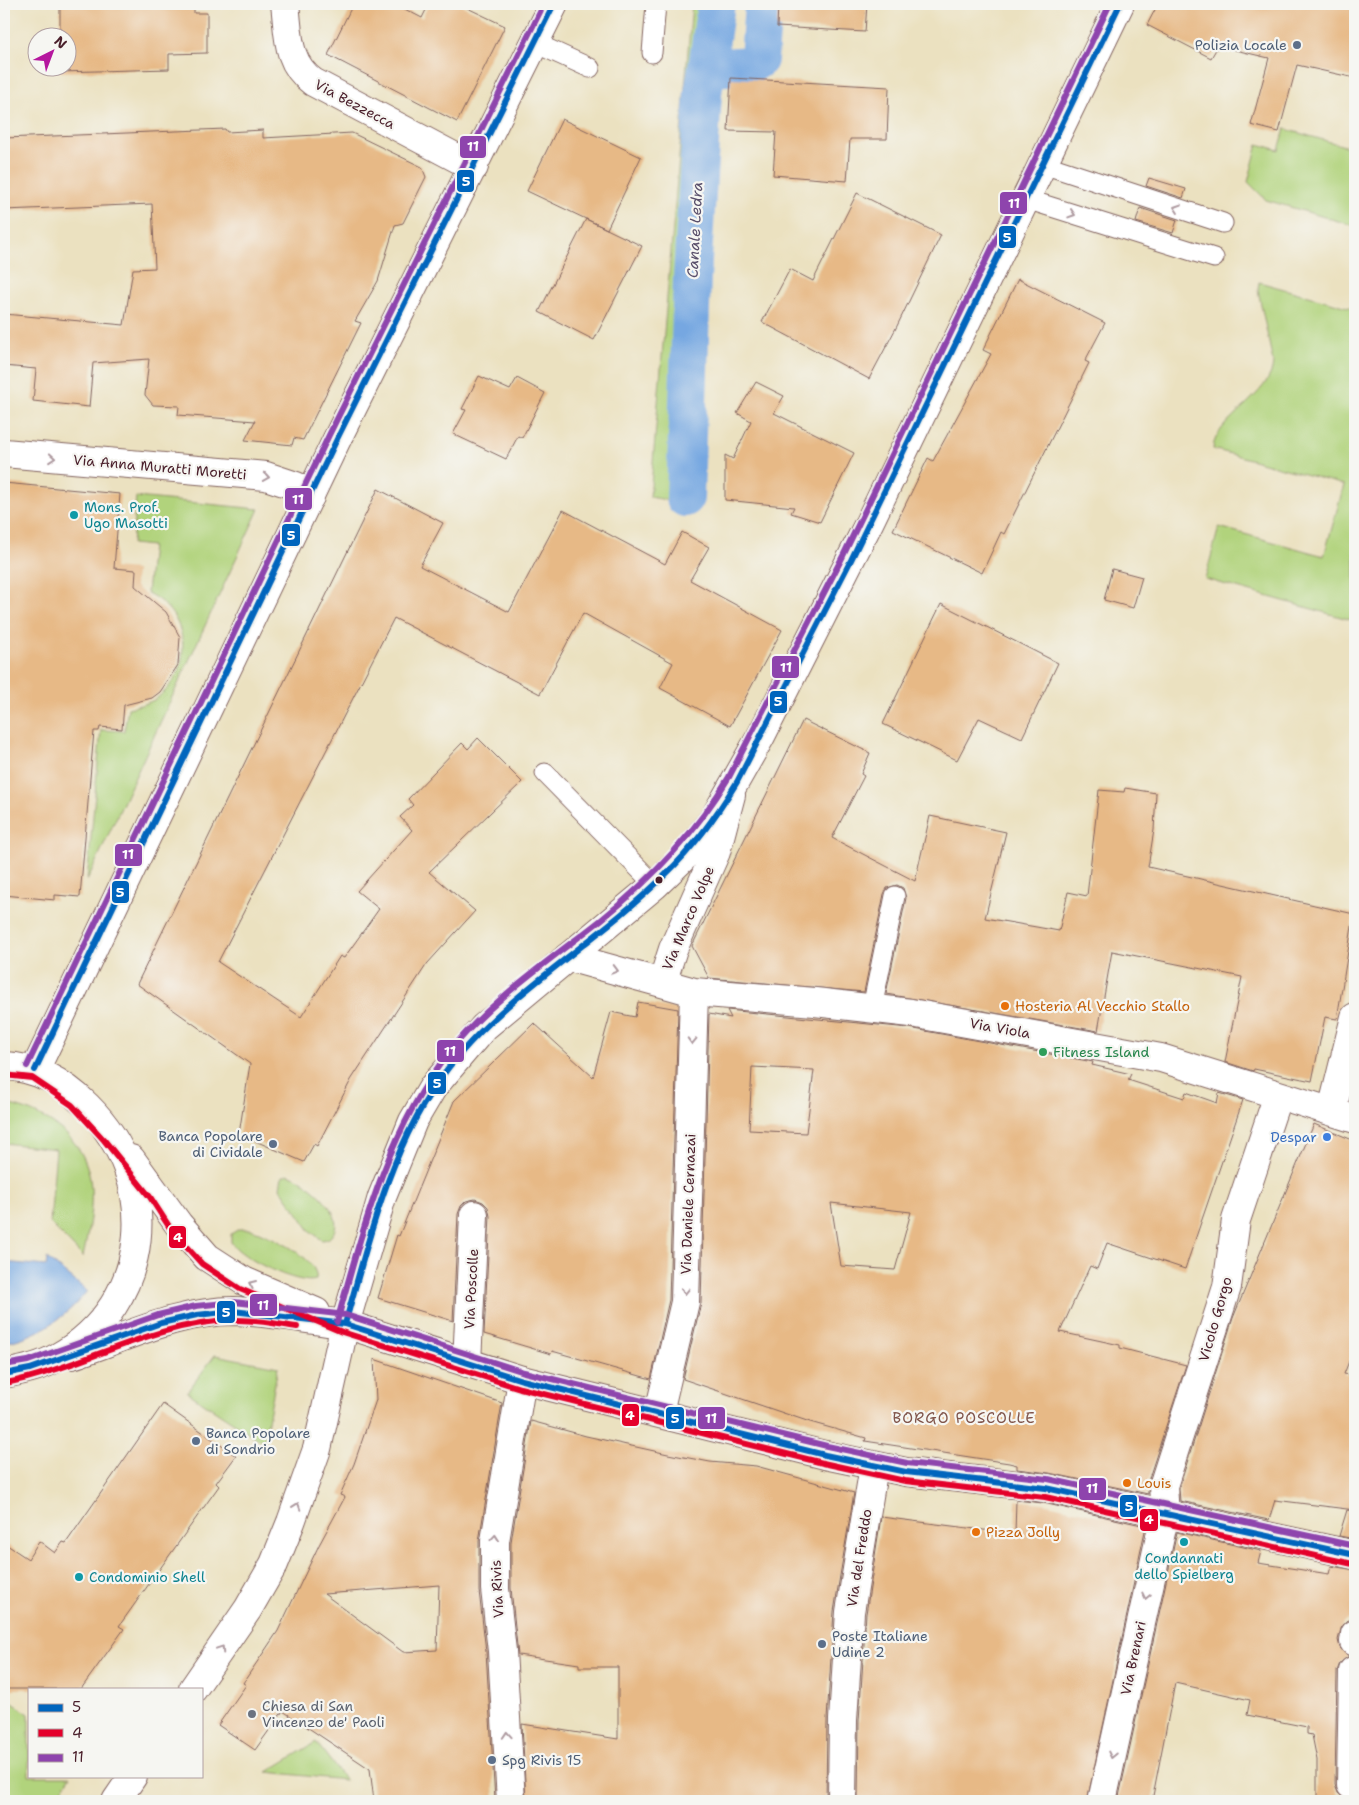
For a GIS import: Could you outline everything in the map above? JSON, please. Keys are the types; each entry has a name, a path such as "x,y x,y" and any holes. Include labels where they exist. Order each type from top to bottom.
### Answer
{"street":[{"name":"Via Bezzecca","path":"285,4 290,50 301,74 474,167"},
{"path":"35,1070 310,497 554,4"},
{"name":"Via Marco Volpe","path":"194,1688 248,1609 274,1564 292,1522 317,1449 345,1324 394,1166 413,1121 433,1087 484,1027 654,885 698,840 732,789 830,600 1120,4"},
{"name":"Via Anna Muratti Moretti","path":"4,453 266,476 296,486 310,497"},
{"name":"Via Marco Volpe","path":"568,957 662,983 673,949 716,852 732,789"},
{"name":"Via Viola","path":"662,983 694,992 872,1008 1009,1029 1161,1058 1344,1114"},
{"name":"Via Daniele Cernazai","path":"659,1412 685,1302 694,992"},
{"path":"1344,1114 1355,1018"},
{"path":"4,1066 35,1070 78,1098 111,1134 157,1192 179,1225 207,1257 244,1281 345,1324 522,1380 874,1466 906,1472 1046,1488 1355,1555"},
{"name":"Vicolo Gorgo","path":"1164,1514 1163,1486 1227,1287 1236,1220 1278,1095"},
{"path":"30,1369 57,1357 88,1335 105,1317 122,1290 132,1264 138,1229 136,1192 127,1165 111,1134"},
{"name":"Via Poscolle","path":"467,1362 474,1215"},
{"path":"4,1374 30,1369 162,1323 197,1315 233,1311 345,1324"},
{"name":"Via Rivis","path":"511,1801 502,1651 495,1589 495,1540 522,1380"},
{"name":"Via del Freddo","path":"842,1801 843,1720 850,1612 874,1466"},
{"name":"Via Brenari","path":"1102,1801 1164,1514"},
{"path":"1352,1784 1353,1671"},
{"path":"116,1801 132,1778"}],"lane":[{"path":"652,53 656,4"},
{"path":"535,43 590,68"},
{"path":"1043,164 1224,223"},
{"path":"1026,199 1214,258"},
{"path":"545,773 654,885"},
{"path":"872,1008 895,896"}],"green space":[{"path":"692,4 706,4 700,68 678,502 650,497"},
{"path":"1285,129 1355,149 1355,226 1266,200 1248,182 1258,144 1279,150"},
{"path":"1259,282 1355,309 1355,621 1205,579 1219,527 1324,556 1344,485 1213,449 1216,438 1223,427 1264,385 1270,374 1273,362 1258,290"},
{"path":"136,497 259,509 87,881 101,730 124,731 128,708 154,700 167,689 177,675 182,660 183,644 180,629 173,615 162,603 147,593 152,546 132,544"},
{"path":"4,1104 37,1114 65,1133 78,1147 86,1163 90,1180 91,1198 90,1217 83,1257 50,1223 56,1149 4,1143"},
{"path":"288,1174 297,1178 316,1192 332,1211 336,1221 335,1230 328,1239 322,1240 310,1231 280,1188 282,1177"},
{"path":"239,1229 251,1229 292,1248 310,1264 315,1272 316,1280 308,1281 284,1275 246,1256 231,1242 231,1234"},
{"path":"215,1355 278,1367 264,1443 187,1392"},
{"path":"4,1697 28,1713 28,1778 70,1778 54,1801 4,1801"},
{"path":"316,1742 345,1780 267,1772"}],"water":[{"path":"47,1258 87,1291 70,1310 40,1331 4,1343 4,1262 46,1266"}],"building":[{"path":"60,4 194,4 194,13 207,13 207,53 169,54 169,69 78,72 78,28 60,28"},
{"path":"353,4 395,4 422,18 429,4 459,4 505,26 457,122 328,55"},
{"path":"778,4 867,4 865,32 777,27"},
{"name":"Polizia Locale","path":"1158,4 1355,4 1355,78 1297,65 1279,132 1251,125 1269,58 1218,46 1211,58 1147,25"},
{"path":"731,78 889,87 887,139 850,139 847,181 773,175 776,132 728,131"},
{"path":"562,119 641,157 607,229 527,191"},
{"path":"225,129 227,132 263,130 263,138 352,133 422,167 426,177 403,223 395,225 378,281 355,321 361,323 303,440 294,438 292,445 245,440 255,421 178,415 179,406 153,405 145,395 149,359 93,363 89,407 33,401 36,369 4,366 4,314 124,325 133,269 155,268 152,204 4,210 4,138"},
{"path":"1149,178 1186,189 1183,198 1146,186"},
{"path":"857,193 941,235 869,379 762,322 790,269 813,281"},
{"path":"1140,208 1177,220 1173,233 1136,222"},
{"path":"586,219 642,246 594,340 539,312"},
{"path":"1018,279 1105,323 1085,361 1089,363 1004,534 1001,532 982,573 893,530 928,458 933,461 991,354 983,350"},
{"path":"479,376 510,390 517,378 545,393 522,438 518,436 506,459 453,434 466,410 462,409"},
{"path":"756,382 784,396 774,413 854,453 820,522 791,513 794,507 725,500 725,455 733,459 751,421 737,413"},
{"path":"4,483 120,494 114,568 136,570 135,586 166,612 180,637 178,665 160,692 152,698 124,705 122,729 100,727 99,731 94,731 80,897 55,895 55,900 4,895"},
{"path":"378,489 443,523 420,566 509,612 563,510 665,564 682,532 709,547 690,580 782,630 730,726 660,688 673,663 583,613 540,694 394,618 218,962 301,1017 340,956 344,958 379,909 357,891 412,830 400,817 413,805 408,799 462,743 468,749 478,738 522,782 429,872 475,911 427,964 351,1080 317,1146 314,1144 304,1162 239,1134 250,1064 137,984"},
{"path":"1112,569 1142,577 1133,608 1104,600"},
{"path":"941,604 1058,663 1022,738 979,718 957,760 883,724"},
{"path":"803,720 870,753 861,774 864,776 832,838 915,881 930,816 1006,832 985,918 1059,931 1068,892 1087,896 1099,790 1124,792 1125,788 1156,793 1154,830 1148,867 1354,914 1337,1019 1325,1017 1312,1081 1254,1069 1253,1071 1225,1062 1242,977 1112,951 1098,1031 886,994 906,898 903,888 897,885 887,888 884,894 864,992 709,978 692,946"},
{"path":"638,1002 678,1009 669,1300 651,1379 552,1351 551,1354 484,1334 490,1216 488,1207 483,1202 475,1199 466,1201 461,1206 458,1214 453,1321 378,1298 397,1235 399,1236 454,1101 534,1023 593,1077 611,1012 635,1017"},
{"path":"727,1010 909,1028 1093,1062 1092,1065 1131,1074 1128,1080 1184,1098 1186,1092 1217,1103 1219,1093 1243,1100 1185,1269 1107,1243 1097,1269 1090,1266 1060,1332 1120,1345 1120,1348 1186,1365 1148,1481 1148,1494 1049,1473 1017,1469 1017,1465 1009,1463 865,1441 866,1438 810,1422 683,1379 701,1303 709,1014 731,1018","holes":["752,1067 814,1070 806,1133 749,1130","831,1203 911,1212 895,1270 841,1266"]},
{"path":"1314,1124 1355,1141 1355,1346 1344,1374 1355,1376 1355,1510 1275,1500 1269,1520 1180,1501 1179,1488 1233,1318"},
{"path":"374,1359 502,1403 479,1541 479,1591 486,1652 495,1801 374,1801 370,1769 283,1711 255,1750 218,1725 246,1685 243,1683 278,1631 319,1545 345,1497 340,1495 354,1464 376,1400","holes":["439,1585 437,1650 403,1652 324,1594"]},
{"name":"Condominio Shell","path":"163,1404 236,1456 216,1483 219,1486 119,1626 124,1629 82,1688 4,1689 4,1543 28,1559 39,1541 55,1553 63,1542 66,1543"},
{"path":"531,1421 586,1436 668,1454 710,1462 756,1466 854,1493 834,1611 827,1719 826,1801 526,1801 522,1724 618,1739 618,1667 579,1667 579,1664 518,1655 511,1588 511,1542"},
{"path":"1016,1500 1043,1503 1146,1526 1087,1801 858,1801 859,1721 866,1614 881,1517 1015,1534"},
{"path":"1347,1510 1355,1511 1355,1539 1339,1536"},
{"path":"1177,1532 1261,1551 1258,1563 1329,1574 1331,1566 1355,1570 1355,1619 1348,1620 1342,1625 1338,1640 1340,1648 1349,1656 1340,1663 1337,1671 1335,1785 1338,1793 1346,1801 1317,1801 1317,1760 1312,1735 1307,1734 1307,1727 1247,1715 1250,1700 1175,1683 1152,1801 1118,1801"}],"waterway":[{"path":"706,74 716,4"},
{"name":"Canale Ledra","path":"685,498 692,277 703,93 706,74 712,68 750,65 759,59 763,4"}],"transit line":[{"name":"11","path":"27,1066 329,435 544,4"},
{"name":"5","path":"35,1070 337,439 554,4"},
{"name":"11","path":"337,1322 380,1180 394,1146 428,1081 450,1051 484,1014 541,966 601,920 655,872 702,818 729,777 843,556 1110,4"},
{"name":"5","path":"345,1324 375,1218 387,1183 417,1115 437,1084 459,1055 508,1006 615,920 666,874 704,830 737,782 851,560 1120,4"},
{"name":"4","path":"4,1075 32,1078 72,1105 104,1140 150,1197 172,1231 202,1264 240,1289 342,1332 520,1388 823,1463 905,1481 1045,1497 1353,1564"},
{"name":"11","path":"4,1365 28,1361 158,1315 196,1306 234,1302 346,1315 524,1372 827,1446 907,1463 1048,1479 1355,1546"},
{"name":"5","path":"4,1374 30,1369 161,1323 197,1315 233,1311 345,1324 522,1380 825,1455 906,1472 1046,1488 1355,1555"},
{"name":"4","path":"6,1383 62,1367 146,1337 203,1323 249,1320 297,1327"}],"place":[{"name":"Polizia Locale","path":"1297,45"},
{"name":"Mons. Prof. Ugo Masotti","path":"74,515"},
{"name":"Hosteria Al Vecchio Stallo","path":"1005,1006"},
{"name":"Fitness Island","path":"1043,1052"},
{"name":"Despar","path":"1327,1137"},
{"name":"Banca Popolare di Cividale","path":"273,1144"},
{"name":"Banca Popolare di Sondrio","path":"196,1441"},
{"name":"Louis","path":"1127,1483"},
{"name":"Pizza Jolly","path":"976,1532"},
{"name":"Condannati dello Spielberg","path":"1184,1542"},
{"name":"Condominio Shell","path":"79,1577"},
{"name":"Poste Italiane Udine 2","path":"822,1644"},
{"name":"Chiesa di San Vincenzo de' Paoli","path":"252,1714"},
{"name":"Spg Rivis 15","path":"492,1760"}],"district":[{"name":"BORGO POSCOLLE","path":"964,1418"}]}
